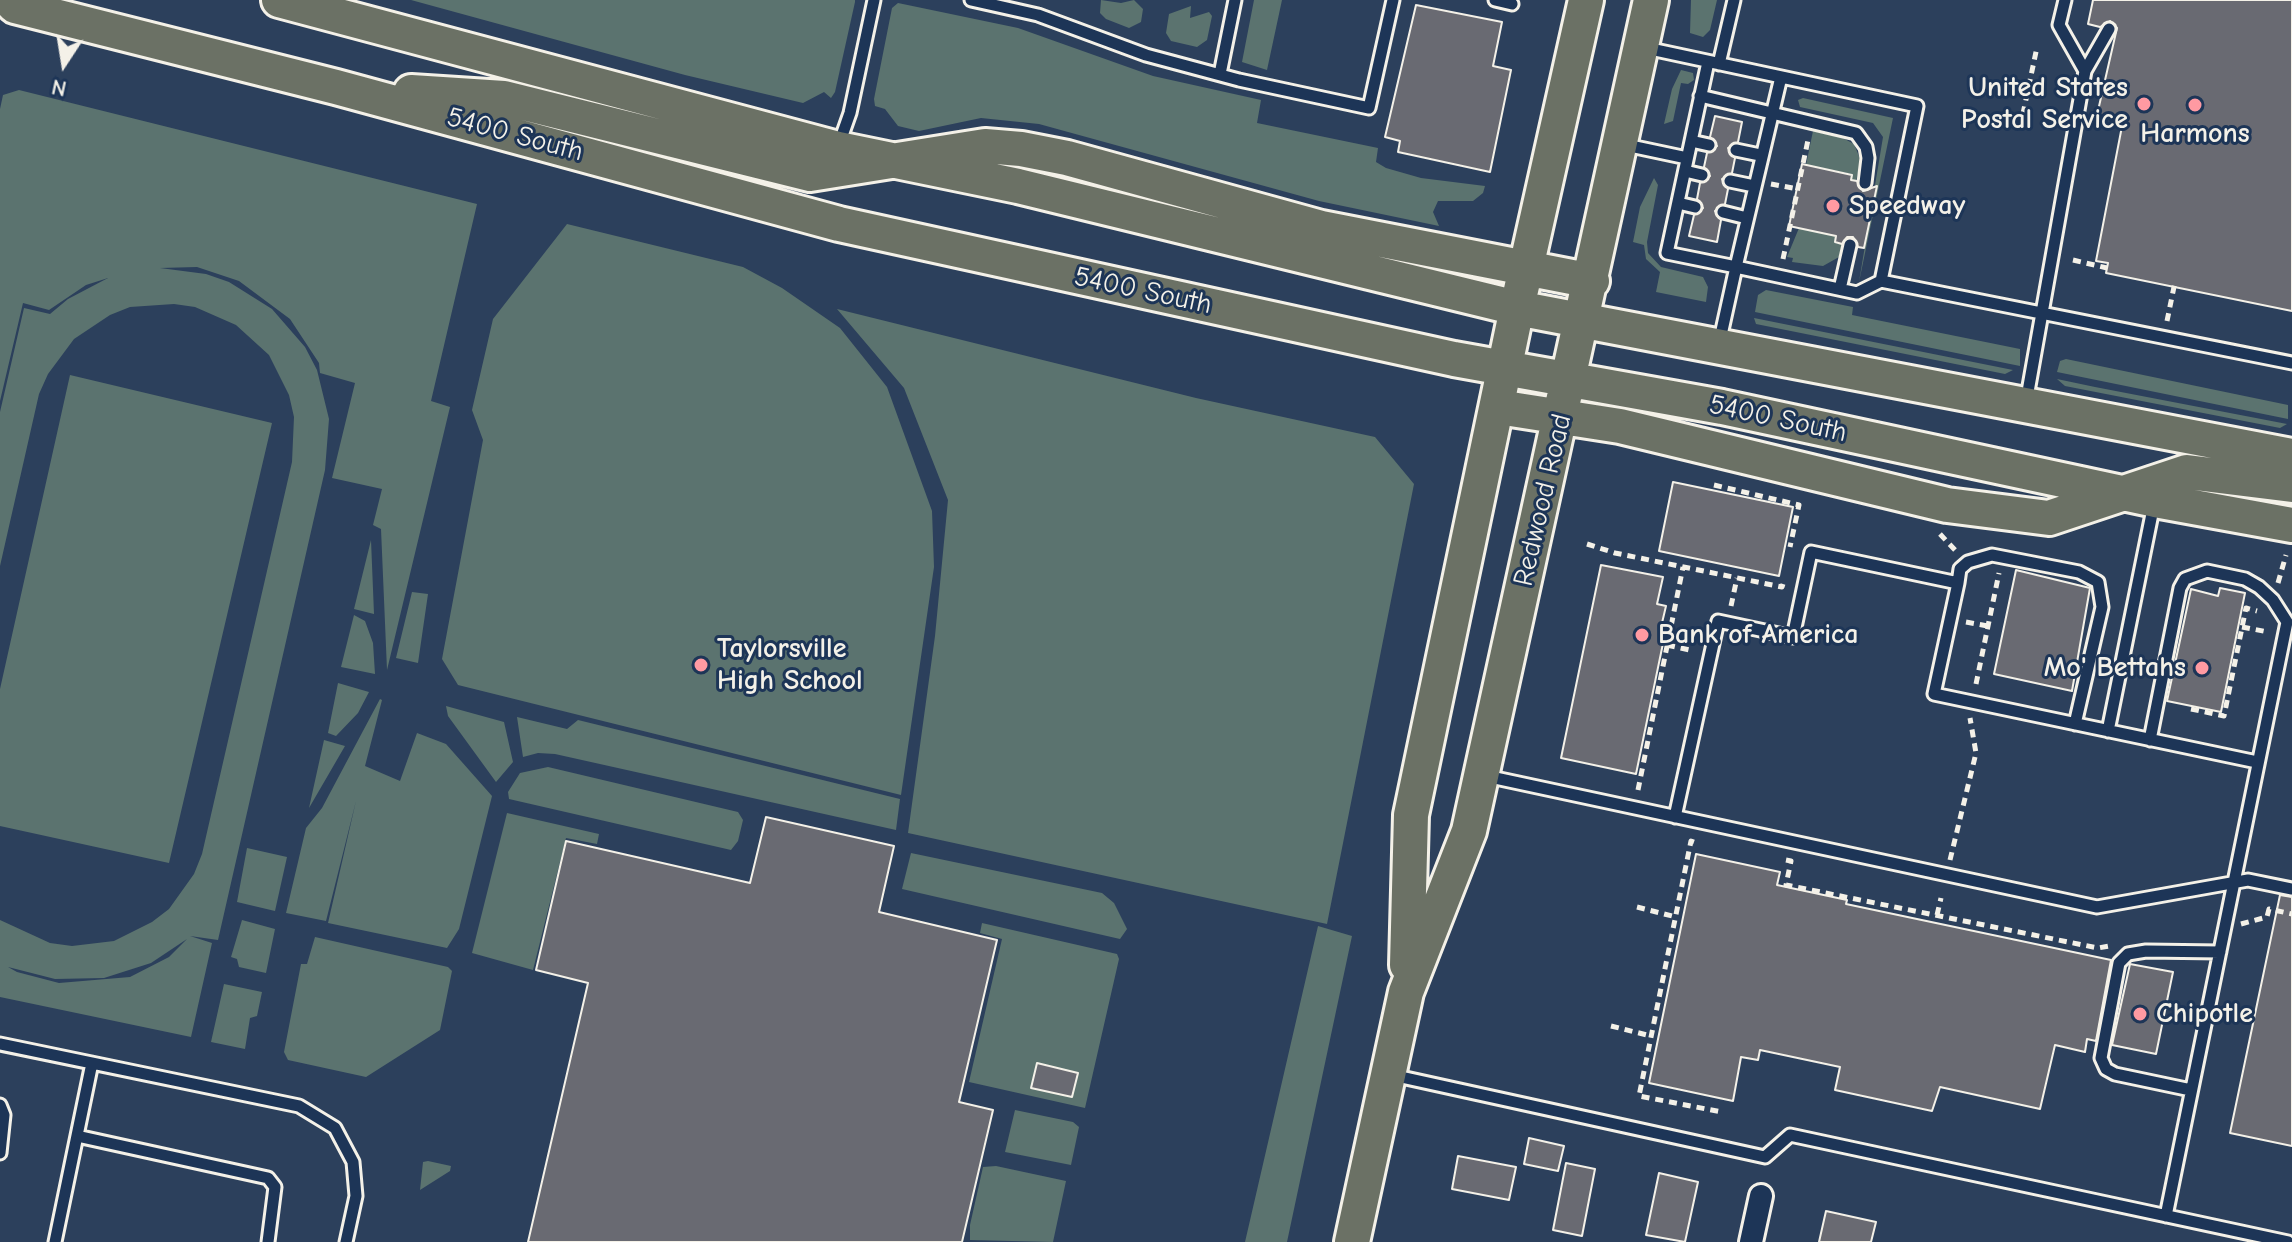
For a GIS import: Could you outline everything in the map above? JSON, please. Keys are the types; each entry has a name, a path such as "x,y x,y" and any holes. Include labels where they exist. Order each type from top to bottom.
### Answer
{"main road":[{"name":"5400 South","path":"9,0 15,6 336,87 839,224 1505,368 1722,407 2141,496 2289,540"},
{"path":"279,0 838,149 1018,186 1517,308 2292,456"},
{"name":"Redwood Road","path":"1406,992 1411,815 1517,308 1586,0"},
{"name":"Redwood Road","path":"1352,1242 1406,992 1469,831 1592,281 1651,0"},
{"path":"336,87 504,98 810,174 985,146 1021,149 1067,158 1321,228 1592,281"},
{"path":"1498,407 1620,426 1947,505 2049,518 2141,496 2187,472 2292,485"}],"street":[{"path":"1751,1242 1761,1196"}],"lane":[{"path":"838,149 850,113 874,0"},
{"path":"971,0 1038,15 1146,55 1265,87 1369,108 1393,0"},
{"path":"1220,74 1235,0"},
{"path":"1495,0 1512,4"},
{"path":"1734,0 1700,96 1667,253 1857,293 1881,281 2292,363"},
{"path":"2065,0 2059,25 2085,71"},
{"path":"2025,407 2085,71 2109,29"},
{"path":"1641,47 1917,106 1881,281"},
{"path":"1718,345 1760,155 1781,77"},
{"path":"1700,96 1856,133 1866,147 1868,158 1865,183"},
{"path":"1691,141 1709,145"},
{"path":"1621,144 1687,158"},
{"path":"1736,150 1760,155"},
{"path":"1685,171 1702,175"},
{"path":"1730,181 1754,186"},
{"path":"1678,203 1695,207"},
{"path":"1723,212 1747,218"},
{"path":"1840,289 1850,245"},
{"path":"2108,731 2141,496"},
{"path":"1675,817 1718,621 1793,637 1811,552 1958,583"},
{"path":"2075,724 2102,607 2098,582 2079,572 1992,555 1968,562 1960,569 1934,694 2150,740 2257,762"},
{"path":"2150,740 2180,588 2185,579 2207,571 2245,579 2273,600 2290,623 2284,636 2231,883 2220,952 2166,1216"},
{"path":"1481,775 2097,907 2248,880 2292,889"},
{"path":"2191,1090 2115,1074 2106,1069 2101,1058 2119,963 2128,954 2146,951 2220,952"},
{"path":"0,1044 299,1106 335,1128 353,1162 356,1196 346,1242"},
{"path":"55,1242 92,1063"},
{"path":"1387,1074 1765,1157 1790,1135 2288,1242"},
{"path":"0,1105 4,1115 0,1153"},
{"path":"77,1136 268,1178 275,1187 268,1242"}],"path":[{"path":"2020,128 2037,47"},
{"path":"1783,259 1810,131"},
{"path":"2073,260 2107,268"},
{"path":"2164,337 2175,282"},
{"path":"1714,485 1799,505 1788,560"},
{"path":"2275,588 2289,540"},
{"path":"1587,544 1782,587 1785,574"},
{"path":"1624,788 1638,791 1683,567"},
{"path":"1976,685 2000,573 1989,571"},
{"path":"1727,623 1737,578"},
{"path":"2191,709 2224,716 2246,608 2259,611 2261,600"},
{"path":"2242,627 2284,636"},
{"path":"1667,645 1711,655"},
{"path":"1949,861 1976,753 1970,714"},
{"path":"1706,844 1691,841 1639,1096 1722,1112"},
{"path":"1779,859 1791,861 1786,885 2098,948 2112,945"},
{"path":"1937,915 1941,898"},
{"path":"1637,907 1676,917"},
{"path":"2224,926 2267,917 2269,909 2292,914"},
{"path":"1611,1026 1651,1036"}],"green space":[{"path":"411,0 855,2 835,92 831,98 824,92 803,103 685,75"},
{"path":"1101,0 1121,3 1134,0 1143,9 1141,22 1129,28 1106,19 1100,13"},
{"path":"1254,0 1282,0 1267,70 1242,62"},
{"path":"1691,0 1717,0 1710,30 1703,37 1690,33"},
{"path":"898,3 1018,28 1153,76 1261,100 1257,123 1378,148 1376,162 1386,168 1421,178 1485,186 1483,193 1473,201 1438,201 1433,212 1439,226 1319,201 1039,124 981,118 919,131 898,126 885,109 875,106 874,99 892,8"},
{"path":"1191,6 1190,18 1209,12 1212,16 1207,40 1197,47 1171,41 1166,33 1169,14"},
{"path":"1681,70 1693,73 1694,80 1688,84 1681,83 1673,121 1664,124 1672,89"},
{"path":"19,90 477,204 431,401 450,407 387,670 381,529 373,525 382,489 332,478 355,383 320,373 319,363 290,319 239,281 197,267 160,268 206,274 229,282 272,309 305,347 317,370 329,419 325,470 218,940 190,936 212,943 191,1037 0,997 0,920 50,943 72,946 114,941 152,922 169,909 194,874 202,854 292,462 294,417 289,395 269,355 236,325 195,307 174,304 130,307 110,315 74,339 48,374 39,394 0,566 0,412 24,308 50,314 68,299 108,278 86,285 49,310 23,303 0,401 0,109 3,95","holes":["187,939 169,957 130,977 59,983 8,967 55,979 104,978 151,963"]},
{"path":"1803,98 1893,118 1859,282 1883,137 1873,123 1800,107 1798,100"},
{"path":"1813,131 1841,137 1854,144 1861,161 1856,181 1851,180 1852,174 1806,165"},
{"path":"1654,178 1658,185 1647,242 1648,253 1661,267 1703,277 1708,287 1706,302 1656,292 1660,272 1646,259 1644,245 1633,242 1640,207"},
{"path":"567,224 743,267 782,288 840,328 887,387 932,511 934,567 901,795 458,685 442,659 483,440 472,410 493,319"},
{"path":"1799,228 1836,236 1835,243 1842,244 1839,257 1823,266 1792,262 1793,258 1787,257"},
{"path":"1766,290 1853,307 1852,315 2020,349 2020,366 1755,312 1758,295"},
{"path":"837,309 1196,398 1375,437 1414,484 1327,924 908,833 935,636 948,500 904,388"},
{"path":"1754,318 2013,370 2005,374 1756,324"},
{"path":"2066,359 2288,405 2288,419 2057,372 2060,361"},
{"path":"70,375 272,423 169,863 0,826 0,689"},
{"path":"2057,379 2287,424 2280,428 2065,386"},
{"path":"371,540 374,614 354,609"},
{"path":"412,592 428,594 418,663 396,658"},
{"path":"354,615 365,621 373,643 375,674 341,667"},
{"path":"338,683 369,692 358,713 336,736 328,733"},
{"path":"380,699 365,766 400,781 417,733 446,744 492,796 459,929 447,948 328,923 356,801 326,921 286,913 306,828 322,808"},
{"path":"446,706 504,722 513,762 496,782 448,716"},
{"path":"517,717 567,729 578,720 900,799 896,830 555,754 538,753 523,757"},
{"path":"324,740 345,746 309,808"},
{"path":"548,767 738,812 743,820 738,841 731,850 509,799 508,792 520,773"},
{"path":"507,813 599,834 597,844 566,838 533,970 472,953"},
{"path":"247,848 287,857 275,911 237,902"},
{"path":"911,853 1102,893 1114,903 1127,929 1120,939 902,889"},
{"path":"242,920 275,929 266,973 239,967 237,959 231,957"},
{"path":"982,923 1117,954 1119,959 1085,1108 969,1082 1002,939 980,933"},
{"path":"1318,926 1352,936 1287,1242 1245,1242"},
{"path":"315,937 448,967 452,971 440,1030 366,1077 288,1060 284,1052 301,964 307,964"},
{"path":"224,984 262,992 257,1016 250,1018 245,1049 211,1042"},
{"path":"1015,1110 1073,1122 1079,1127 1071,1165 1005,1152"},
{"path":"423,1162 451,1166 450,1171 420,1190"},
{"path":"996,1166 1066,1181 1053,1242 970,1240 970,1225 983,1167"}],"building":[{"name":"Harmons","path":"2093,0 2292,0 2292,311 2106,273 2108,263 2096,261 2123,121 2097,115 2117,28 2110,21 2100,27 2088,24"},
{"path":"1416,5 1502,22 1493,66 1511,70 1490,172 1398,152 1400,141 1385,137"},
{"path":"1715,116 1742,122 1738,142 1728,148 1735,158 1732,173 1722,179 1728,189 1725,204 1715,211 1721,220 1717,242 1689,236 1694,215 1703,208 1697,199 1700,183 1710,176 1704,167 1707,153 1717,146 1710,137"},
{"name":"Speedway","path":"1802,164 1852,175 1851,180 1857,181 1863,191 1877,186 1864,248 1858,247 1853,237 1847,237 1842,244 1835,242 1836,236 1789,226"},
{"path":"1673,482 1793,507 1779,576 1659,551"},
{"path":"1601,565 1663,577 1657,604 1666,606 1662,623 1667,624 1636,774 1561,758"},
{"path":"2016,570 2090,588 2072,691 1994,674"},
{"name":"Mo' Bettahs","path":"2220,588 2245,593 2221,712 2167,701 2191,589 2218,596"},
{"path":"766,817 894,846 879,912 997,940 959,1102 993,1110 962,1242 528,1242 588,983 536,970 566,841 750,883"},
{"path":"1696,854 1780,872 1777,885 1847,900 1846,904 2111,960 2096,1041 2087,1039 2085,1052 2055,1045 2040,1109 1940,1087 1932,1111 1835,1090 1840,1067 1760,1050 1758,1060 1741,1057 1733,1101 1649,1083"},
{"path":"2280,895 2292,897 2292,1146 2230,1133"},
{"name":"Chipotle","path":"2130,964 2173,972 2156,1054 2112,1045"},
{"path":"1037,1063 1078,1073 1072,1097 1031,1088"},
{"path":"1529,1138 1564,1146 1558,1171 1524,1164"},
{"path":"1458,1156 1516,1167 1509,1200 1452,1189"},
{"path":"1566,1163 1595,1169 1582,1236 1553,1230"},
{"path":"1659,1173 1698,1182 1685,1242 1646,1235"},
{"path":"1826,1211 1876,1222 1871,1242 1819,1242"}],"place":[{"name":"United States Postal Service","path":"2144,104"},
{"name":"Harmons","path":"2195,105"},
{"name":"Speedway","path":"1833,206"},
{"name":"Bank of America","path":"1642,635"},
{"name":"Taylorsville High School","path":"701,665"},
{"name":"Mo' Bettahs","path":"2202,668"},
{"name":"Chipotle","path":"2140,1014"}]}
